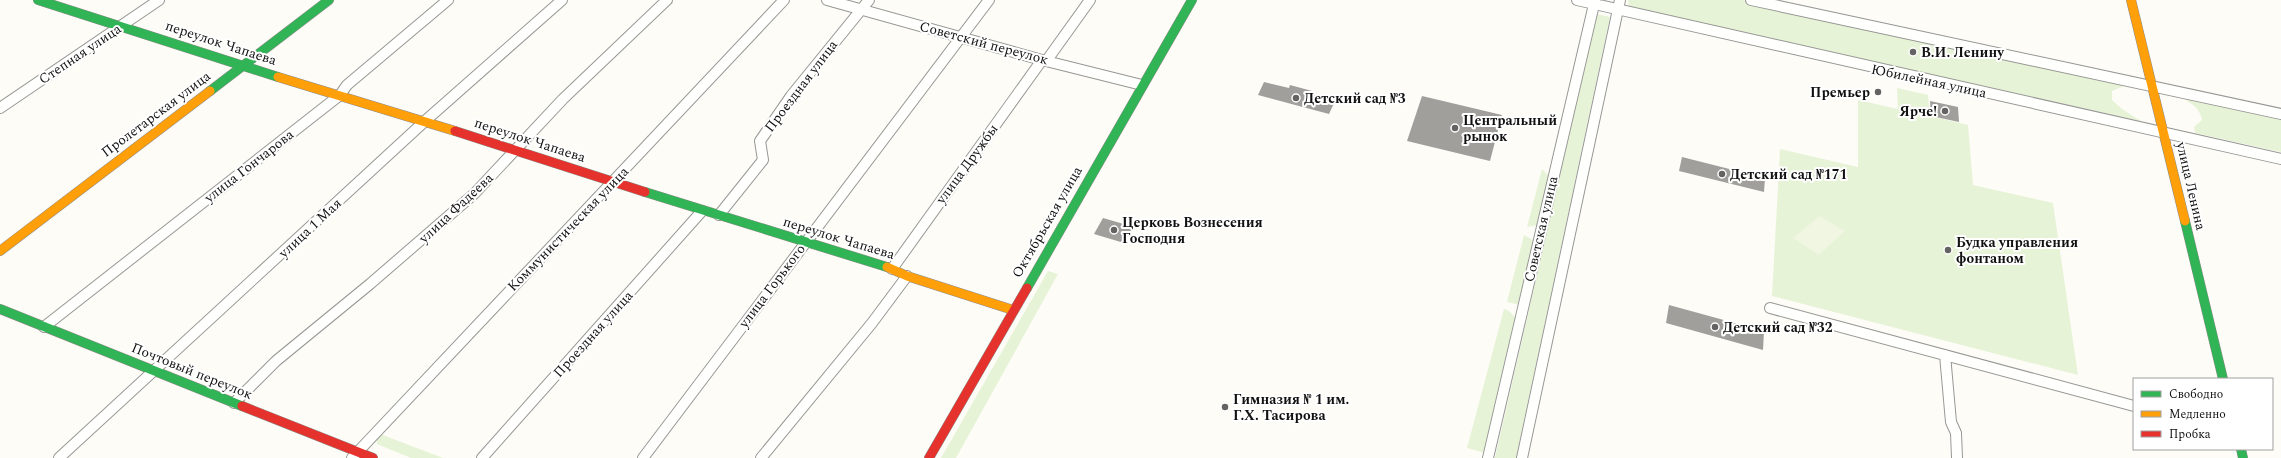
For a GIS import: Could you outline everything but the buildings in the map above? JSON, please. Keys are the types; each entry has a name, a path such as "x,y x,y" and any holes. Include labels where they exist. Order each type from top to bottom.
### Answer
{"street":[{"name":"переулок Чапаева","path":"38,0 517,150 702,211 892,269 907,276 1013,310"},
{"name":"Степная улица","path":"0,108 159,0"},
{"name":"Пролетарская улица","path":"0,251 329,0"},
{"name":"улица Гончарова","path":"44,327 340,95 347,84 448,0"},
{"name":"улица 1 Мая","path":"59,458 155,372 425,121 562,0"},
{"name":"улица Фадеева","path":"234,403 276,361 370,284 468,199 517,150 563,99 667,0"},
{"name":"Коммунистическая улица","path":"355,455 784,0"},
{"name":"Советский переулок","path":"827,0 862,8 962,38 1142,84"},
{"name":"Проездная улица","path":"719,215 763,160 760,141 791,96 869,0"},
{"name":"улица Горького","path":"643,458 962,38 989,0"},
{"name":"улица Дружбы","path":"892,269 1090,0"},
{"name":"Октябрьская улица","path":"929,458 1142,84 1192,0"},
{"name":"Юбилейная улица","path":"1577,0 1619,5 2165,133 2281,158"},
{"path":"1751,0 2281,114"},
{"name":"улица Ленина","path":"2132,0 2223,378"},
{"name":"Советская улица","path":"1488,458 1595,2"},
{"name":"Советская улица","path":"1522,458 1619,5"},
{"name":"Проездная улица","path":"482,458 702,211"},
{"path":"761,458 820,384 872,323 907,276"},
{"path":"1770,308 2133,406"},
{"name":"Почтовый переулок","path":"0,309 234,403 355,455 373,458"},
{"path":"1945,355 1951,422 1956,432 1957,458"}],"green space":[{"path":"1628,0 1743,0 2131,83 2112,91 2112,100 2122,109 2141,121 1637,10 1629,6"},
{"path":"1597,14 1610,17 1516,458 1495,458"},
{"path":"1897,88 1928,95 1930,116 1968,125 1973,185 2053,203 2078,375 1772,296 1780,149 1858,167 1858,100 1898,109"},
{"path":"2185,96 2281,116 2281,152 2195,133 2194,127 2202,120 2197,108 2186,100"},
{"path":"1542,169 1550,177 1539,225 1527,227"},
{"path":"1820,216 1845,231 1819,255 1793,238"},
{"path":"1524,235 1535,241 1520,305 1507,302"},
{"path":"1048,271 1058,274 956,458 941,458"},
{"path":"1504,309 1509,311 1517,319 1485,453 1467,448"},
{"path":"380,434 443,458 411,458 377,444 377,439"}],"traffic: fast":[{"path":"38,0 278,77"},
{"path":"210,91 329,0"},
{"path":"1027,288 1192,0"},
{"path":"645,192 887,267"},
{"path":"2185,221 2223,378"},
{"path":"0,309 242,406"},
{"path":"2241,450 2243,458"}],"traffic: slow":[{"path":"2131,0 2185,221"},
{"path":"278,77 455,131"},
{"path":"0,251 210,91"},
{"path":"887,267 907,276 1013,310"}],"traffic: jam":[{"path":"455,131 645,192"},
{"path":"929,458 1027,288"},
{"path":"242,406 373,458"}],"place":[{"name":"В.И. Ленину","path":"1913,52"},
{"name":"Премьер","path":"1878,92"},
{"name":"Детский сад №3","path":"1296,98"},
{"name":"Ярче!","path":"1945,111"},
{"name":"Центральный рынок","path":"1455,128"},
{"name":"Детский сад №171","path":"1722,174"},
{"name":"Церковь Вознесения Господня","path":"1114,230"},
{"name":"Будка управления фонтаном","path":"1948,250"},
{"name":"Детский сад №32","path":"1715,327"},
{"name":"Гимназия № 1 им. Г.Х. Тасирова","path":"1225,407"}]}
